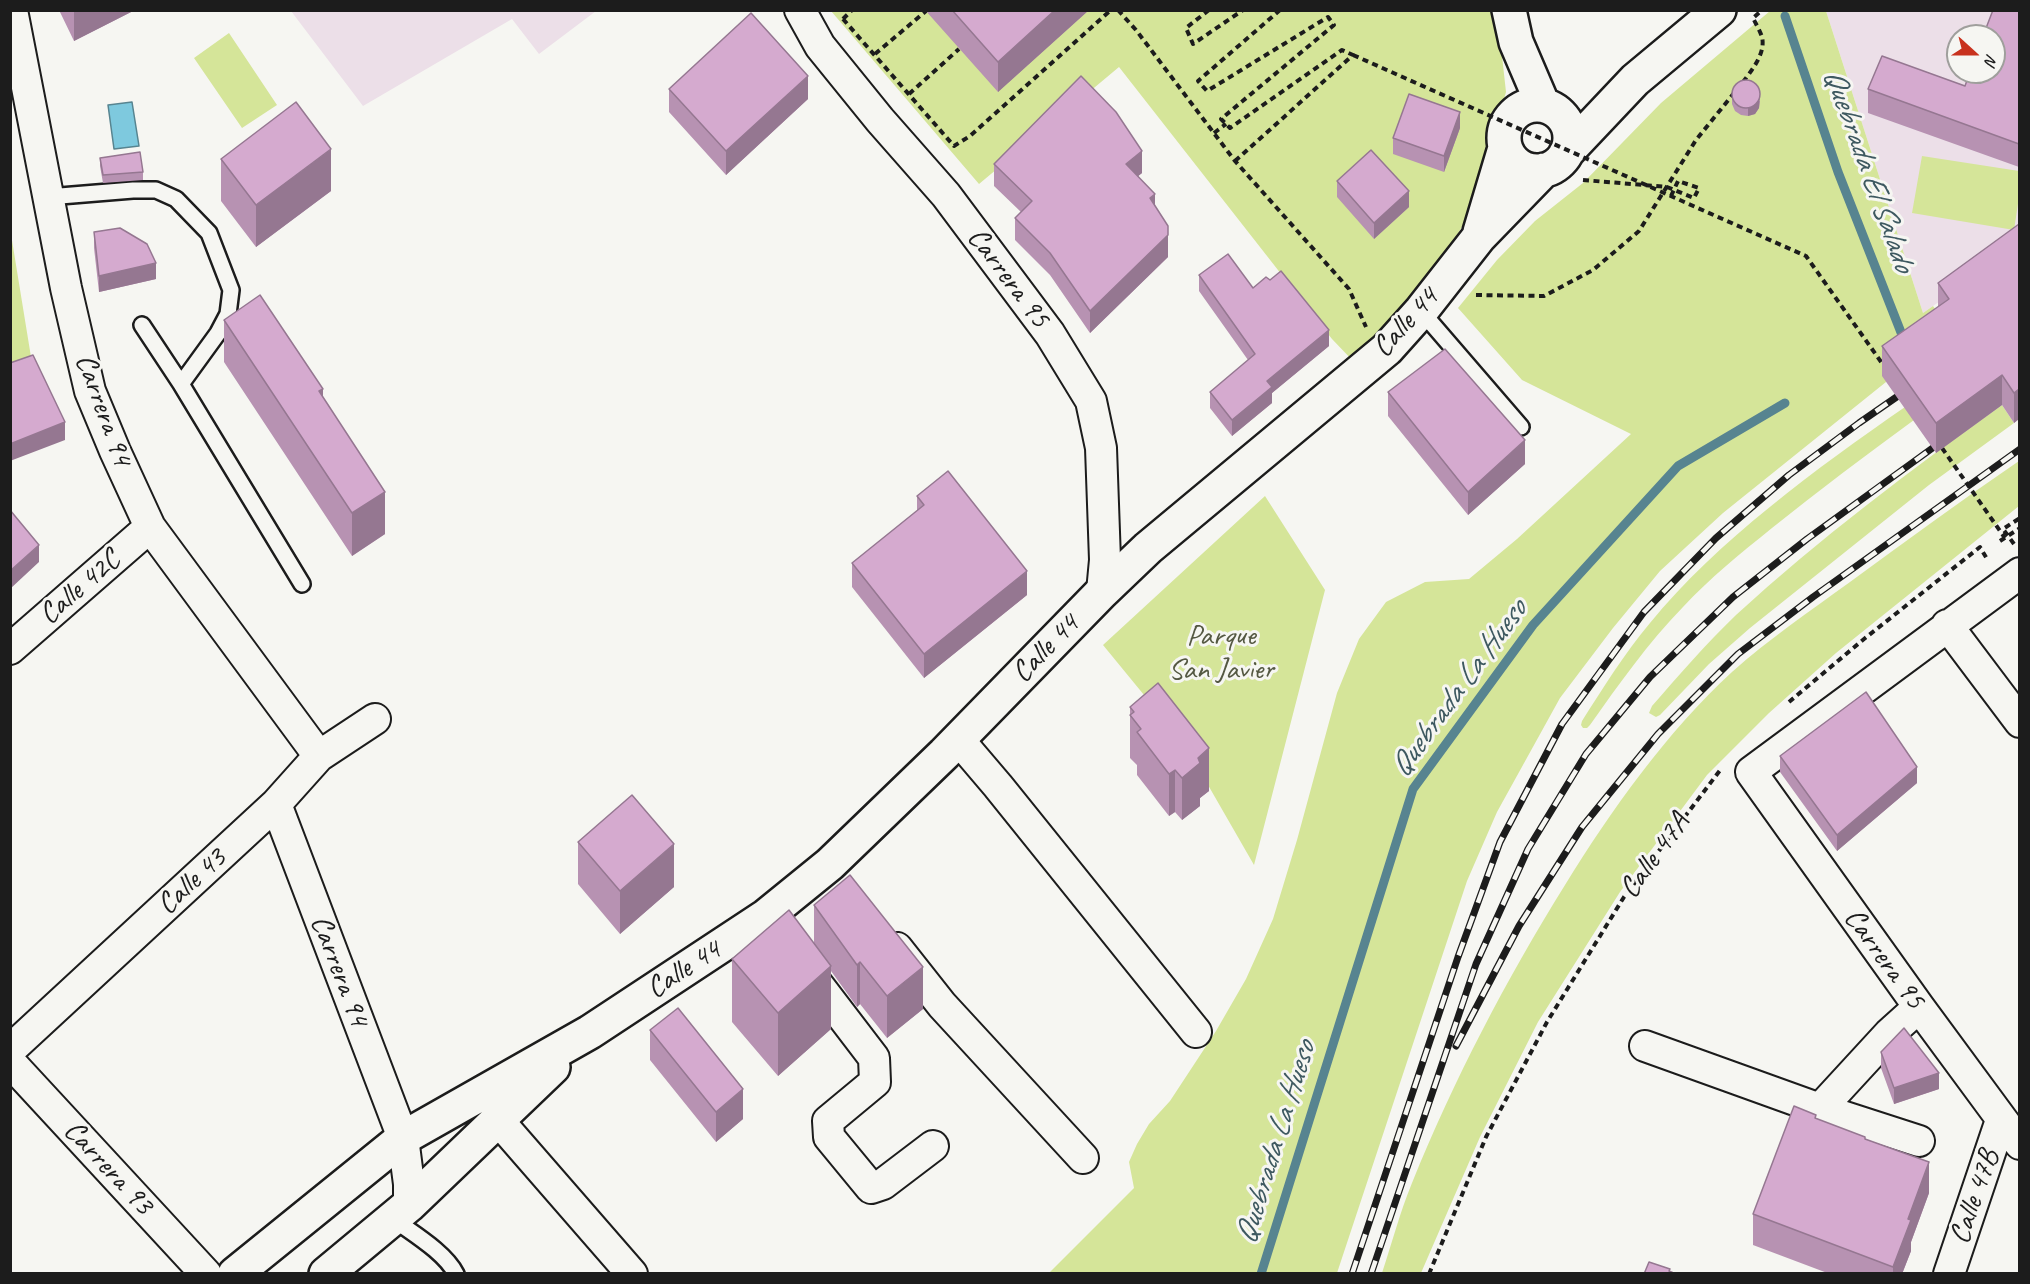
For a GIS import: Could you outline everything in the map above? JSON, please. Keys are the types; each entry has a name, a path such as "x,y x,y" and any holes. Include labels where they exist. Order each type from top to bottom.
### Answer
{"street":[{"name":"Carrera 94","path":"12,10 66,288 90,391 150,527 319,756"},
{"name":"Carrera 95","path":"800,10 820,46 880,120 946,195 1050,334 1091,401 1101,448 1105,560 1102,592"},
{"path":"1509,10 1516,42 1550,108 1567,126 1569,135 1563,168 1526,169 1517,165 1510,157 1507,135 1515,113 1533,105 1550,108"},
{"name":"Calle 44","path":"235,1274 403,1137 590,1032 780,933 840,876 958,739 1102,592 1148,548 1387,349 1479,237 1563,168 1635,80 1719,10"},
{"name":"Calle 44","path":"1479,237 1507,135 1516,42"},
{"name":"Calle 44","path":"1550,108 1635,80"},
{"name":"Calle 42C","path":"10,649 150,527"},
{"path":"1751,771 1947,626 2016,554"},
{"path":"1947,626 2019,722"},
{"name":"Calle 43","path":"10,1050 276,804 319,756 375,719"},
{"path":"958,739 1196,1032"},
{"name":"Carrera 95","path":"1751,771 1918,1007 2019,1144"},
{"name":"Carrera 94","path":"276,804 403,1137 410,1184 401,1212"},
{"path":"878,924 942,1005 1083,1158"},
{"path":"780,933 874,1058 875,1082 828,1121 829,1137 871,1188 883,1184 933,1146"},
{"path":"1820,1109 1889,1034 1918,1007"},
{"name":"Calle 44","path":"327,1274 401,1212 590,1032"},
{"path":"1646,1046 1820,1109 1919,1141"},
{"name":"Carrera 93","path":"10,1062 206,1274"},
{"path":"498,1120 632,1274"},
{"name":"Calle 47B","path":"1949,1274 2001,1120"}],"lane":[{"path":"48,197 156,190 176,199 209,233 231,290 228,314 218,333 181,384"},
{"path":"1421,310 1521,427"},
{"path":"142,325 181,384 302,584"},
{"path":"401,1212 431,1247 452,1266 456,1274"}],"path":[{"path":"852,10 843,19 954,146 970,136 1111,10"},
{"path":"1118,10 1136,30 1235,161 1349,289 1366,327"},
{"path":"1209,10 1186,28 1193,44 1243,10"},
{"path":"1280,10 1198,81 1207,91 1328,17 1334,25 1221,118 1230,128 1341,50 1806,256 1888,372"},
{"path":"1475,295 1544,296 1593,270 1639,231 1696,140 1752,70 1761,55 1763,39 1753,18 1762,10"},
{"path":"875,54 926,11"},
{"path":"909,94 959,49"},
{"path":"1235,161 1353,55"},
{"path":"1214,133 1226,124"},
{"path":"1563,168 1668,187 1694,198 1699,188 1678,181 1671,196"},
{"path":"1942,448 2007,538"},
{"path":"2016,554 2003,529 2019,518"},
{"path":"2000,541 2019,528"},
{"path":"1785,705 1864,639 1980,548 1990,564"},
{"name":"Calle 47A","path":"1429,1274 1492,1126 1547,1022 1624,897 1726,764 1751,771"}],"shaded area":[{"path":"291,11 596,11 539,54 512,19 363,106"},
{"path":"1826,11 2019,11 2019,246 1923,313"}],"green space":[{"path":"831,11 1497,11 1506,92 1474,205 1449,250 1422,286 1354,362 1332,339 1119,67 979,184"},
{"path":"1770,11 1826,11 1923,313 1933,306 1949,329 1723,513 1660,571 1560,698 1497,812 1467,881 1337,1273 1048,1274 1134,1188 1129,1162 1137,1144 1149,1124 1170,1101 1216,1031 1246,979 1273,919 1337,693 1359,639 1386,602 1425,582 1469,579 1517,539 1631,434 1522,380 1458,308 1497,260 1535,221 1583,183 1661,103"},
{"path":"229,33 277,105 242,128 194,58"},
{"path":"1922,156 2019,171 2019,197 2014,230 1912,213"},
{"path":"10,228 31,357 10,364"},
{"path":"2002,405 2014,423 1929,485 1750,628 1709,664 1660,715 1656,717 1649,713 1652,706 1703,648 1767,587 1866,506"},
{"path":"1905,407 1914,420 1789,514 1704,586 1658,635 1590,725 1583,728 1582,721 1631,647 1650,623 1706,563 1803,481"},
{"path":"2019,461 2019,506 1836,653 1769,713 1707,775 1620,892 1538,1022 1480,1137 1421,1273 1382,1273 1400,1216 1428,1144 1482,1031 1565,885 1641,773 1685,720 1746,660"},
{"name":"Parque San Javier","path":"1265,496 1325,590 1254,865 1185,745 1103,645"}],"water":[{"path":"132,102 139,146 114,149 108,105"}],"building":[{"path":"952,10 1055,10 998,62"},
{"path":"1993,10 2019,10 2019,144 1868,89 1882,56 1946,79 1946,84 1965,86 1966,84 2006,84 2006,24 1988,24"},
{"path":"751,13 808,76 726,151 669,89"},
{"path":"1081,76 1116,112 1142,151 1126,164 1155,194 1150,198 1168,226 1168,235 1090,311 1050,253 1015,218 1032,201 994,164"},
{"path":"1746,80 1756,84 1760,94 1756,104 1746,108 1736,104 1732,94 1736,84"},
{"path":"1409,94 1460,112 1444,156 1393,138"},
{"path":"296,102 331,149 256,205 221,159"},
{"path":"1371,150 1409,191 1374,223 1337,181"},
{"path":"140,152 143,172 103,175 100,158"},
{"path":"2019,224 2019,389 2014,393 2002,375 1936,423 1882,346 1949,299 1938,283"},
{"path":"120,228 147,244 156,263 99,276 94,232"},
{"path":"1228,254 1253,288 1266,277 1270,280 1281,271 1329,330 1267,381 1272,387 1232,420 1210,392 1255,354 1199,275"},
{"path":"260,295 323,389 319,391 385,492 352,513 224,320"},
{"path":"1445,349 1525,440 1468,492 1388,392"},
{"path":"33,355 65,422 10,444 10,363"},
{"path":"948,471 1027,571 924,654 852,563 924,505 917,496"},
{"path":"10,510 39,545 10,571"},
{"path":"1158,683 1209,748 1198,758 1200,763 1182,778 1175,770 1169,774 1137,732 1141,729 1130,715 1134,712 1130,707"},
{"path":"1866,692 1917,767 1837,835 1780,756"},
{"path":"632,795 674,844 620,891 578,842"},
{"path":"850,875 923,967 887,996 860,962 857,965 814,905"},
{"path":"789,910 831,966 778,1013 732,959"},
{"path":"678,1008 743,1089 716,1112 650,1030"},
{"path":"1904,1028 1939,1073 1894,1088 1881,1052"},
{"path":"1794,1106 1816,1115 1815,1118 1865,1137 1865,1139 1929,1162 1893,1267 1753,1214"},
{"path":"1649,1262 1670,1269 1669,1271 1676,1274 1644,1274"}],"waterway":[{"name":"Quebrada El Salado","path":"1785,16 1838,172 1904,340"},
{"name":"Quebrada La Hueso","path":"1261,1274 1413,789 1533,625 1678,466 1785,403"}],"railway":[{"path":"1352,1274 1458,957 1500,842 1562,724 1644,612 1716,538 1789,475 1911,387"},
{"path":"1371,1274 1476,964 1528,849 1586,754 1650,677 1733,597 1807,539 1945,439"},
{"path":"1456,1046 1519,926 1582,827 1658,734 1738,654 1813,597 2020,449"}]}
